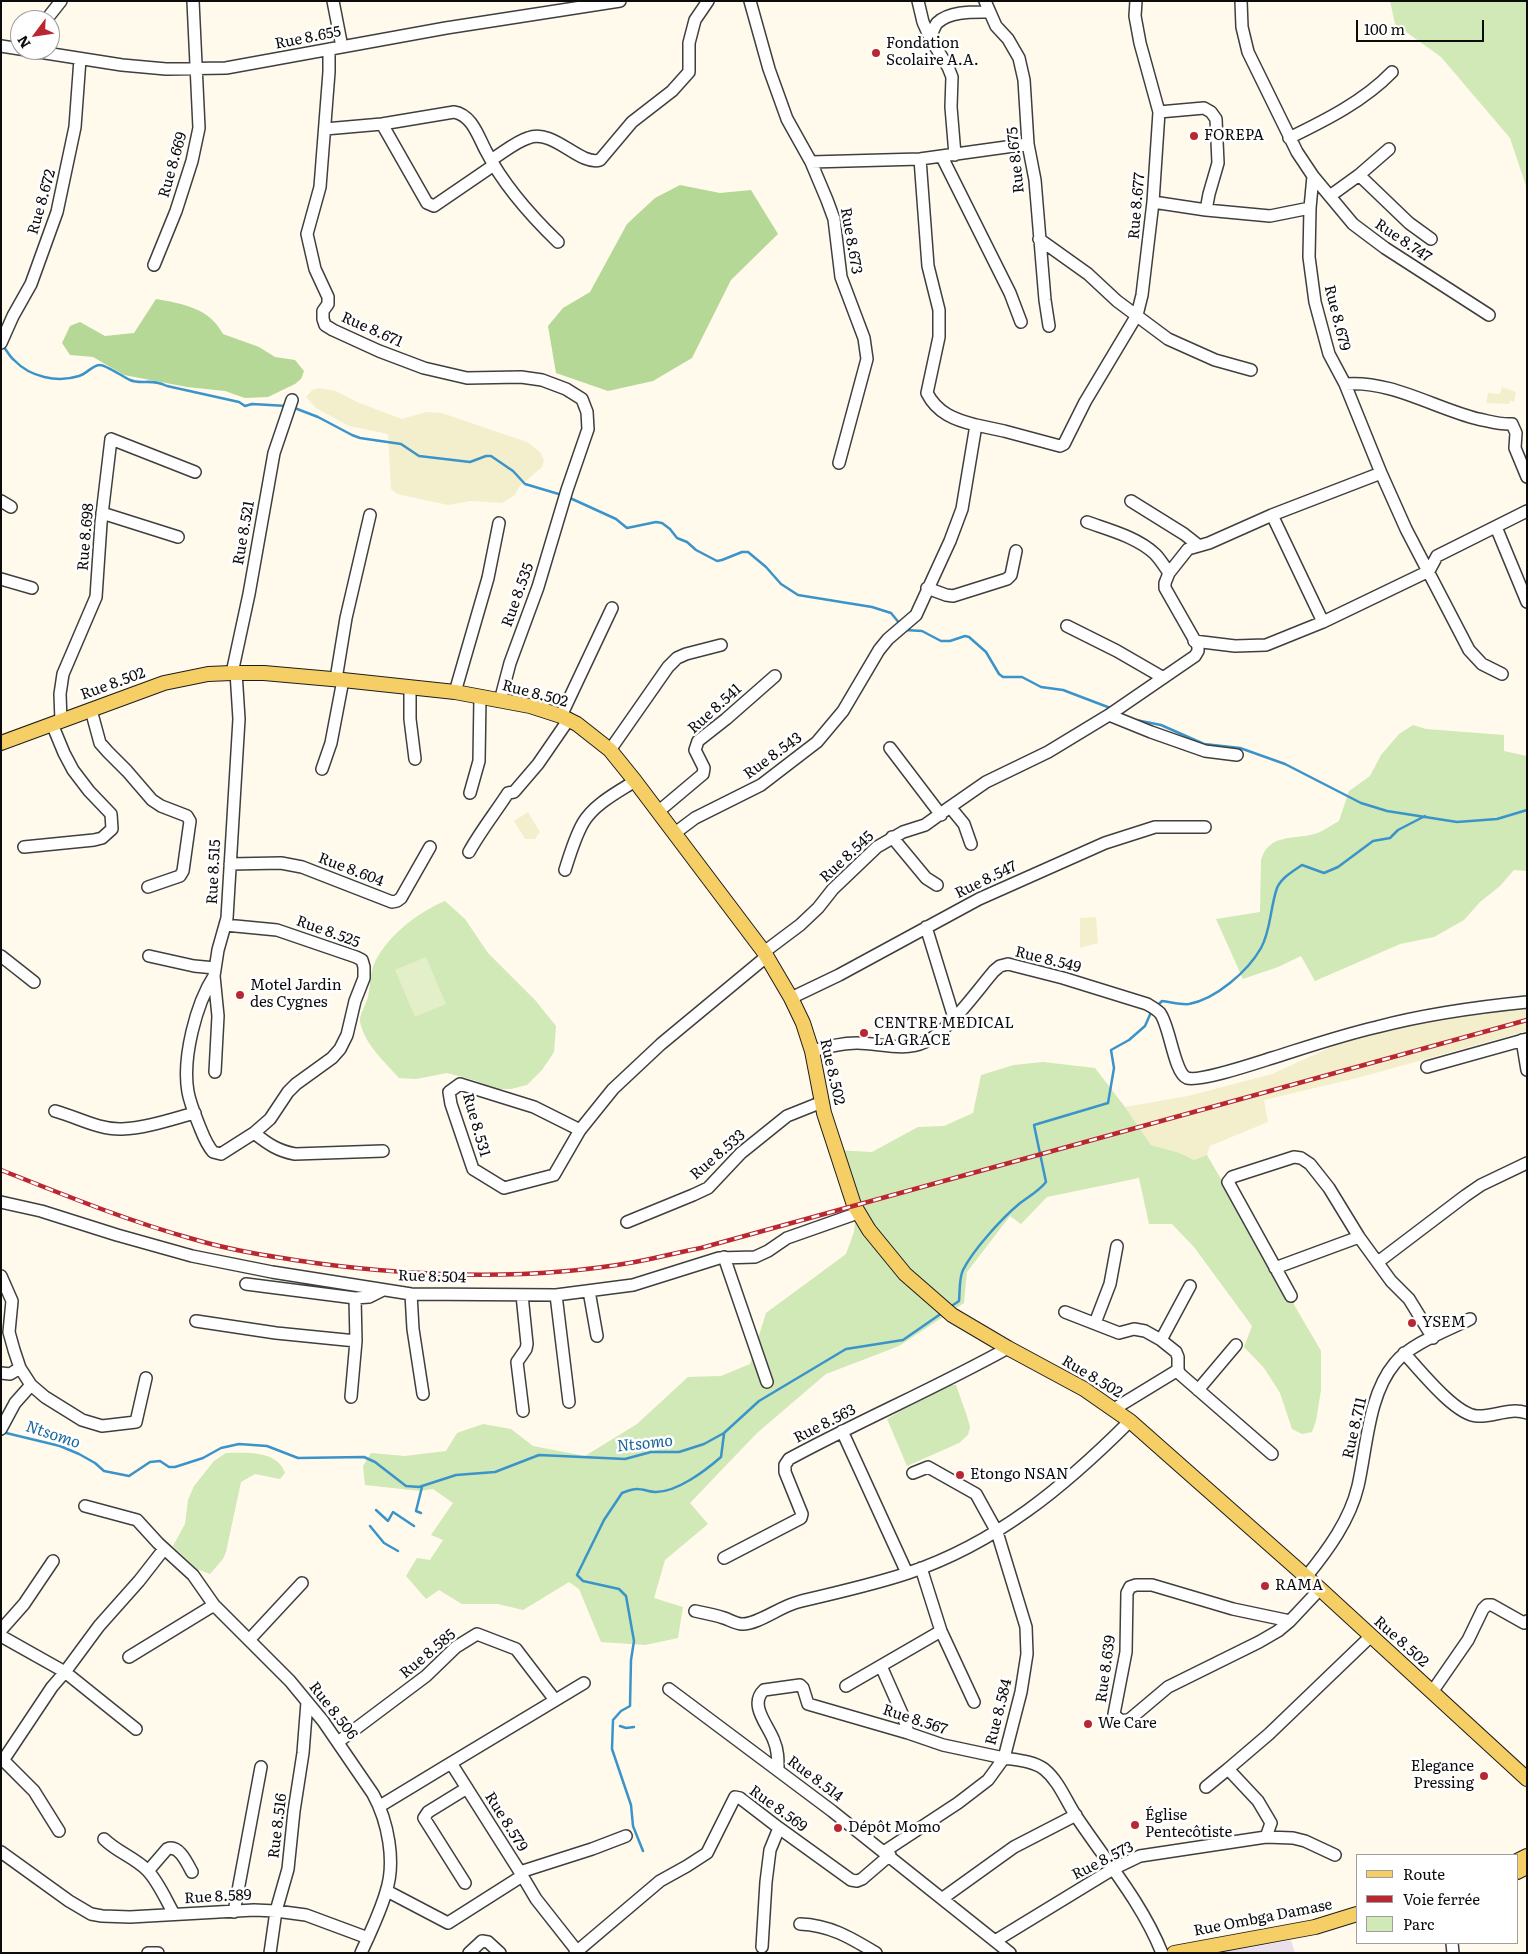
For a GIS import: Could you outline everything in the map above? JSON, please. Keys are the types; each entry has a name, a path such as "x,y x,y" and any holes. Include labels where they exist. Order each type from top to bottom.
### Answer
{"main road":[{"name":"Rue 8.502","path":"1,743 164,683 208,674 234,672 339,679 455,692 530,706 565,717 588,731 610,750 676,833 765,955 792,998 812,1051 822,1102 835,1150 858,1213 869,1230 905,1274 952,1315 1084,1389 1130,1421 1320,1589 1527,1779"},
{"name":"Rue Ombga Damase","path":"1174,1953 1315,1927 1356,1914"},
{"name":"Rue Ombga Damase","path":"1215,1953 1303,1938 1356,1922"}],"street":[{"name":"Rue 8.669","path":"154,265 176,211 192,161 199,128 193,1"},
{"path":"333,1 342,47"},
{"name":"Rue 8.655","path":"60,57 131,66 197,70 226,68 561,5 620,1"},
{"path":"382,124 430,206 434,206 492,162 528,138 536,136 546,137 590,160 600,160 632,122 672,91 689,72 689,43 695,20 708,1"},
{"name":"Rue 8.673","path":"750,1 769,69 787,119 811,162 834,219 841,277 864,338 867,359 839,463"},
{"path":"918,1 923,22 930,38 952,77 951,107 955,155"},
{"name":"Rue 8.677","path":"976,425 1060,446 1064,444 1085,402 1137,315 1142,295 1153,202 1159,112 1140,43 1135,16 1136,1"},
{"path":"1241,1 1242,27 1248,52 1289,138 1313,176"},
{"path":"930,38 936,24 950,15 987,7"},
{"name":"Rue 8.675","path":"987,7 996,26 1008,39 1019,58 1024,80 1028,144 1034,180 1049,326"},
{"name":"Rue 8.671","path":"329,50 320,187 307,234 316,269 328,297 328,304 323,311 323,319 326,325 379,351 424,368 467,378 521,377 542,380 566,389"},
{"name":"Rue 8.672","path":"1,343 13,316 31,284 57,212 75,127 80,60"},
{"path":"1289,138 1322,122 1349,105 1378,86 1392,72"},
{"path":"1159,112 1204,108 1211,112 1216,119 1218,163 1206,210"},
{"path":"325,129 382,124 454,112 462,113 470,121 492,162 514,194 535,220 558,242"},
{"path":"811,162 920,159 1028,144"},
{"path":"1330,196 1390,149"},
{"path":"942,157 1010,293 1021,322"},
{"path":"920,159 928,266 939,310 938,337 927,393 940,410 951,418 976,425"},
{"path":"1359,175 1410,223 1431,239"},
{"name":"Rue 8.747","path":"1313,176 1353,224 1385,248 1489,315"},
{"name":"Rue 8.679","path":"1313,176 1309,257 1315,302 1329,354 1345,384 1406,529 1454,623 1469,650 1482,664 1502,674"},
{"path":"1153,202 1206,210 1270,216 1310,208"},
{"path":"1039,239 1088,274 1117,301 1168,339 1215,360 1251,370"},
{"path":"1345,384 1363,382 1386,387 1472,417 1502,424 1512,424 1516,433 1515,448 1527,477"},
{"name":"Rue 8.535","path":"500,701 510,663 538,587 588,429 587,412 582,399 566,389"},
{"name":"Rue 8.521","path":"234,672 274,453 292,400"},
{"name":"Rue 8.543","path":"676,833 695,818 761,785 790,765 816,742 843,712 879,650 888,639 916,615 950,541 962,509 976,425"},
{"name":"Rue 8.698","path":"57,722 62,674 96,597 102,513 111,439 195,472"},
{"path":"1381,473 1272,515 1209,543 1188,549 1169,573 1165,583 1166,591 1194,641 1235,646 1266,645 1323,622 1428,571 1437,556 1527,512"},
{"path":"1131,501 1184,534 1198,545"},
{"path":"102,513 178,537"},
{"path":"322,769 331,743 346,618 370,514"},
{"path":"1272,515 1323,622"},
{"path":"1087,522 1118,533 1141,544 1155,554 1169,573"},
{"path":"455,692 488,578 499,523"},
{"path":"1496,527 1527,602"},
{"path":"927,588 946,596 953,596 1007,579 1011,575 1016,551"},
{"path":"1,579 32,588"},
{"path":"469,852 508,793 514,792 538,764 565,717 612,608"},
{"path":"1067,626 1117,651 1162,677"},
{"name":"Rue 8.545","path":"765,955 800,925 876,847 892,837 925,825 986,782 1048,752 1109,715 1162,677 1196,656 1198,646 1194,641"},
{"path":"610,750 677,658 721,645"},
{"name":"Rue 8.515","path":"215,1072 218,1016 215,972 218,950 225,925 239,719 234,672"},
{"name":"Rue 8.541","path":"659,811 703,774 704,768 695,750 698,741 726,720 775,676"},
{"path":"410,687 410,719 415,759"},
{"path":"470,793 479,761 480,697"},
{"path":"90,710 100,743 108,752 152,800 161,806 187,816 190,821 183,871 180,876 148,887"},
{"path":"1109,715 1204,751 1237,755"},
{"path":"24,847 94,840 102,838 112,829 111,814 89,791 73,770 64,753 57,722"},
{"path":"890,748 940,815"},
{"path":"565,870 574,843 584,822 591,813 635,781"},
{"path":"950,807 964,824 970,844"},
{"name":"Rue 8.547","path":"792,998 979,899 1105,843 1155,827 1205,826"},
{"path":"892,837 926,878 936,885"},
{"name":"Rue 8.604","path":"230,864 281,863 302,867 392,902 401,898 430,847"},
{"name":"Rue 8.525","path":"215,972 204,991 198,1008 190,1044 187,1080 188,1093 208,1146 214,1152 220,1154 254,1133 270,1120 288,1092 340,1049 347,1035 355,1001 364,978 362,960 356,957 277,930 225,925"},
{"path":"926,927 954,1018"},
{"name":"Rue 8.531","path":"580,1130 534,1107 460,1084 449,1092 451,1104 473,1169 504,1188 554,1174 580,1130 613,1089 661,1044 765,955"},
{"path":"1,956 34,982"},
{"path":"149,956 215,972"},
{"name":"Rue 8.549","path":"812,1051 838,1044 857,1043 909,1046 925,1042 940,1032 954,1018 994,971 1000,966 1008,964 1063,978 1148,1004 1161,1015 1170,1036 1182,1075 1188,1078 1202,1077 1377,1026 1488,1006 1527,1002"},
{"path":"1427,1067 1524,1039 1527,1070"},
{"name":"Rue 8.533","path":"627,1222 693,1196 708,1188 741,1153 787,1116 822,1102"},
{"path":"55,1111 93,1125 121,1129 162,1122 195,1113"},
{"path":"254,1133 273,1148 281,1152 295,1154 383,1150"},
{"path":"1291,1296 1229,1187 1228,1182 1232,1176 1294,1157 1301,1158 1310,1164 1329,1188 1359,1237 1391,1281 1409,1298 1433,1338"},
{"path":"1378,1262 1464,1196 1481,1185 1527,1164"},
{"name":"Rue 8.504","path":"1,1202 40,1211 192,1256 272,1272 411,1294 556,1295 633,1285 724,1257 741,1259 756,1257 787,1238 858,1213"},
{"path":"1275,1268 1359,1237"},
{"path":"1095,1323 1110,1284 1117,1246"},
{"path":"724,1257 767,1382"},
{"path":"1,1276 12,1302 9,1332 20,1368 31,1385 45,1397 82,1420 102,1426 136,1422 146,1378"},
{"path":"246,1284 355,1298 369,1297 383,1290"},
{"path":"1161,1340 1190,1286"},
{"path":"589,1292 597,1336"},
{"path":"411,1294 413,1329 423,1394"},
{"path":"522,1295 527,1344 526,1349 517,1362 523,1411"},
{"path":"556,1295 569,1402"},
{"path":"351,1397 356,1341 355,1298"},
{"path":"1065,1312 1119,1333 1134,1330 1145,1331 1161,1340 1176,1352 1180,1374 1272,1454"},
{"name":"Rue 8.711","path":"1306,1577 1326,1552 1353,1503 1370,1423 1379,1392 1394,1363 1404,1353 1470,1319"},
{"path":"196,1321 276,1333 356,1341"},
{"path":"1198,1390 1236,1345"},
{"name":"Rue 8.563","path":"724,1558 801,1518 802,1514 785,1472 785,1465 789,1459 842,1431 917,1396 1008,1348"},
{"path":"1404,1353 1438,1391 1452,1403 1475,1416 1517,1410 1527,1413"},
{"path":"1,1372 10,1374 20,1368"},
{"path":"1114,1409 1178,1370"},
{"path":"1,1429 14,1403 31,1385"},
{"path":"695,1611 741,1624 749,1623 789,1605 921,1568 997,1532 1026,1513 1058,1488 1130,1421"},
{"path":"842,1431 907,1573"},
{"name":"Rue 8.584","path":"914,1473 928,1466 973,1491 997,1532 1026,1627 1027,1654 1021,1692 1004,1758 1031,1762 1043,1768 1054,1780 1141,1911 1162,1953"},
{"name":"Rue 8.506","path":"85,1506 137,1520 164,1549 193,1575 214,1605 290,1681 338,1742 380,1806 390,1854 387,1891 361,1953"},
{"path":"59,1831 34,1791 2,1759 52,1687 99,1626 139,1581 164,1549"},
{"path":"1,1630 24,1604 53,1562"},
{"path":"921,1568 941,1631 974,1702"},
{"path":"249,1640 302,1583"},
{"name":"Rue 8.639","path":"1290,1621 1233,1609 1152,1585 1136,1584 1130,1587 1127,1593 1126,1652 1114,1714 1118,1720 1130,1720 1168,1687 1259,1642 1290,1621 1320,1589"},
{"path":"130,1657 214,1605"},
{"path":"1432,1692 1468,1640 1483,1608 1487,1605 1492,1605 1524,1623 1527,1621"},
{"path":"846,1686 941,1631"},
{"name":"Rue 8.585","path":"338,1742 420,1680 456,1647 477,1634 516,1649 555,1700"},
{"path":"1,1636 65,1672 136,1729"},
{"path":"1206,1787 1269,1734 1371,1636"},
{"path":"881,1666 904,1718 908,1733"},
{"path":"380,1806 584,1683"},
{"name":"Rue 8.567","path":"778,1769 777,1748 757,1705 764,1690 800,1685 803,1688 808,1704 908,1733 943,1746 1004,1758"},
{"name":"Rue 8.514","path":"669,1689 778,1769 887,1853 1010,1953"},
{"name":"Rue 8.516","path":"270,1953 276,1911 288,1869 303,1753 307,1702"},
{"path":"887,1853 988,1780 1004,1758"},
{"name":"Rue 8.579","path":"452,1763 521,1874 626,1836"},
{"path":"234,1912 262,1767"},
{"path":"1228,1769 1258,1801 1272,1823 1266,1837"},
{"path":"465,1883 424,1818 424,1815 467,1788"},
{"name":"Rue 8.569","path":"576,1952 660,1881 707,1853 735,1797 740,1798 851,1880 862,1879 887,1853"},
{"path":"943,1898 1014,1847 1076,1815"},
{"path":"762,1948 770,1850 779,1828"},
{"name":"Rue 8.573","path":"995,1940 1113,1869 1140,1856 1266,1837 1293,1838 1305,1841 1335,1855"},
{"path":"104,1839 114,1849 137,1862 148,1871 174,1914"},
{"path":"148,1871 170,1847 182,1855 192,1872"},
{"name":"Rue 8.589","path":"1,1852 69,1901 91,1914 130,1917 254,1910 276,1911 306,1915 368,1938"},
{"path":"387,1891 448,1923 521,1874 549,1917 576,1952"},
{"path":"800,1924 831,1928 876,1953"},
{"path":"469,1953 482,1942 488,1942 500,1953"},
{"path":"148,1953 158,1953"}],"shaded area":[{"path":"1502,387 1516,392 1514,402 1510,401 1509,404 1486,403 1488,393 1500,394"},
{"path":"319,388 336,391 357,402 402,419 426,412 442,413 527,442 540,452 544,460 542,467 519,487 515,495 502,503 471,501 448,505 397,494 391,489 388,434 349,426 316,408 306,397 312,390"},
{"path":"528,812 540,832 535,839 525,839 514,821"},
{"path":"1096,917 1098,943 1080,948 1080,918"},
{"path":"1527,1002 1527,1031 1361,1077 1264,1100 1268,1122 1210,1146 1207,1155 1194,1160 1180,1153 1151,1145 1125,1107 1188,1096 1272,1074 1377,1026"},
{"path":"1291,1940 1295,1953 1215,1953 1253,1947"}],"green space":[{"path":"1390,1 1527,1 1527,189 1510,138 1441,57 1395,24"},
{"path":"680,185 720,193 751,190 778,234 731,280 692,358 653,381 608,391 556,373 548,326 563,308 590,292 627,224 655,198"},
{"path":"156,299 186,305 211,318 223,334 259,347 275,357 295,360 304,371 301,379 295,384 268,397 245,398 225,391 187,387 124,375 93,357 70,355 62,343 70,326 80,322 105,336 134,333"},
{"path":"1413,725 1426,729 1504,735 1504,751 1527,756 1527,871 1514,870 1464,920 1434,937 1400,944 1315,981 1301,956 1278,967 1243,979 1216,919 1260,912 1261,860 1265,851 1276,841 1317,833 1339,821 1349,791 1370,776 1381,755 1399,734"},
{"path":"445,901 465,919 488,953 535,1000 556,1026 554,1052 542,1070 527,1085 511,1089 492,1089 477,1081 447,1073 416,1079 399,1078 376,1052 362,1030 361,1016 368,997 371,974 378,956 393,936 403,927 424,912"},
{"path":"426,957 446,1004 415,1017 395,970"},
{"path":"1043,1062 1095,1068 1151,1145 1180,1153 1194,1160 1207,1155 1321,1351 1321,1390 1316,1421 1312,1432 1302,1434 1292,1429 1280,1393 1264,1368 1244,1347 1252,1326 1194,1247 1172,1224 1149,1224 1139,1178 1047,1197 1021,1224 1010,1216 967,1272 964,1303 899,1346 826,1374 757,1433 690,1503 708,1524 665,1560 654,1598 683,1607 678,1638 645,1645 601,1642 579,1589 569,1582 523,1610 498,1604 462,1604 439,1590 426,1599 406,1576 417,1558 430,1560 443,1540 431,1535 453,1503 433,1489 420,1491 365,1485 363,1466 371,1453 405,1456 446,1451 457,1433 483,1424 511,1429 533,1446 585,1456 637,1424 688,1377 721,1376 750,1364 766,1313 846,1254 854,1232 856,1210 835,1150 872,1152 918,1127 944,1126 973,1113 981,1075 1014,1065"},
{"path":"945,1385 956,1385 970,1427 968,1435 959,1443 907,1466 887,1419"},
{"path":"226,1453 260,1454 275,1460 285,1473 280,1479 255,1474 241,1482 226,1552 223,1559 210,1574 197,1569 173,1546 185,1524 188,1500 194,1486 214,1461"}],"waterway":[{"path":"2,345 20,366 44,377 71,378 102,365 130,380 156,382 239,402 245,406 252,404 287,406"},
{"path":"292,407 318,417 360,438 401,444 419,456 470,462 491,456 513,471 525,484 562,495"},
{"path":"570,498 616,519 627,528 656,522 662,523 677,538 687,542 696,550 717,561 742,552 748,552 766,567 781,584 798,595 872,607 891,613 900,624"},
{"path":"905,630 922,631 941,641 950,641 965,636 969,637 986,652 999,674 1003,677 1022,677 1041,687 1063,690 1113,709"},
{"path":"1136,720 1161,725 1204,744 1240,748 1285,764 1361,803 1387,811 1457,822 1497,819 1527,810"},
{"path":"1156,1007 1162,1001 1179,1004 1199,1001 1220,990 1240,975 1261,948 1267,934 1277,888 1281,881 1291,872 1302,865 1324,873 1338,867 1373,841 1390,838 1398,830 1425,816"},
{"name":"Ntsomo","path":"950,1307 959,1301 962,1273 981,1244 1012,1210 1046,1182 1034,1125 1108,1103 1114,1068 1111,1050 1129,1040 1145,1026 1152,1010"},
{"name":"Ntsomo","path":"2,1432 60,1446 95,1463 104,1471 129,1476 150,1462 160,1461 169,1467 175,1467 203,1458 221,1448 239,1444 267,1446 298,1458 364,1457 375,1462 406,1486 419,1487 456,1475 495,1472 539,1455 625,1459 651,1452 679,1452 704,1444 724,1433 759,1401 846,1349 903,1340 942,1313"},
{"path":"643,1851 633,1826 631,1805 612,1749 613,1720 621,1711 630,1706 631,1660 634,1641 626,1596 619,1589 583,1581 577,1575 604,1520 622,1493 637,1489 654,1492 664,1491 682,1485 721,1457 724,1434"},
{"path":"421,1513 416,1511 422,1487"},
{"path":"376,1510 388,1521 393,1512 414,1526"},
{"path":"370,1526 384,1543 398,1551"},
{"path":"620,1726 626,1728 634,1727"}],"railway":[{"path":"1,1170 144,1224 223,1247 254,1253 355,1268 434,1274 475,1275 555,1272 635,1262 701,1248 1527,1020"}],"place":[{"name":"Fondation Scolaire A.A.","path":"876,53"},
{"name":"FOREPA","path":"1194,136"},
{"name":"Motel Jardin des Cygnes","path":"240,995"},
{"name":"CENTRE MEDICAL LA GRACE","path":"864,1033"},
{"name":"YSEM","path":"1412,1323"},
{"name":"Etongo NSAN","path":"960,1475"},
{"name":"RAMA","path":"1265,1586"},
{"name":"We Care","path":"1088,1724"},
{"name":"Elegance Pressing","path":"1484,1776"},
{"name":"Église Pentecôtiste","path":"1135,1825"},
{"name":"Dépôt Momo","path":"838,1828"}]}
